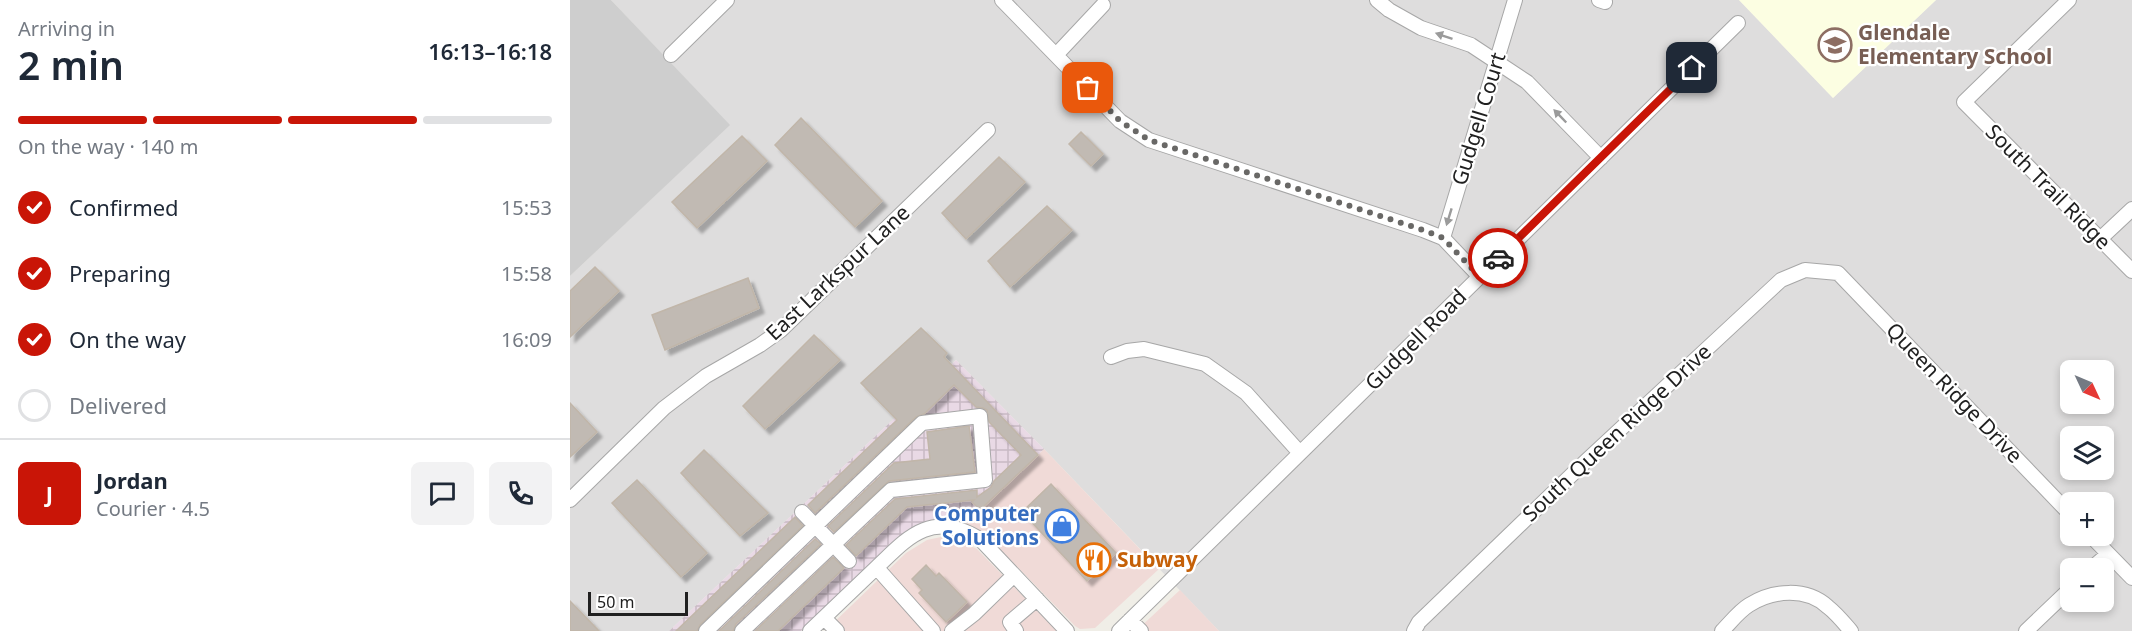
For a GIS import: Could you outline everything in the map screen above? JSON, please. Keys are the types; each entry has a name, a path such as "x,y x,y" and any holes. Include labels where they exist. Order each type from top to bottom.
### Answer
{"street":[{"path":"671,54 727,0"},
{"path":"1002,0 1120,121 1149,140 1443,238 1480,277"},
{"path":"1377,0 1389,10 1421,28 1471,45 1496,60 1527,82 1601,158"},
{"name":"Gudgell Court","path":"1443,238 1515,0"},
{"name":"South Trail Ridge","path":"2069,0 1964,102 2132,272"},
{"path":"1056,55 1103,5"},
{"name":"Gudgell Road","path":"1119,631 1738,22"},
{"name":"East Larkspur Lane","path":"570,500 664,408 706,376 760,345 781,330 988,130"},
{"path":"2100,239 2132,209"},
{"name":"South Queen Ridge Drive","path":"1414,631 1419,622 1585,462 1781,280 1805,270 1838,273"},
{"name":"Queen Ridge Drive","path":"1838,273 2060,504"},
{"path":"1111,357 1127,351 1144,349 1205,364 1246,393 1300,453"},
{"path":"706,631 922,423 980,416 985,480 891,490 742,631"},
{"path":"802,512 849,561"},
{"path":"810,631 904,542 924,530 942,526 970,532 981,540 1067,631"},
{"path":"2100,546 2132,578"},
{"path":"2103,558 2108,554"},
{"path":"877,568 933,631"},
{"path":"952,631 974,614 1014,575"},
{"path":"1722,631 1747,606 1767,595 1790,592 1812,597 1827,606 1851,631"},
{"path":"1016,631 1010,622 1037,599"},
{"path":"2026,631 2060,599"},
{"path":"824,618 837,631"},
{"path":"1130,620 1142,631"}],"shaded area":[{"path":"570,0 611,0 730,125 570,276"},
{"path":"611,0 1739,0 1833,98 1936,0 2132,0 2132,631 1219,631 956,360 669,631 570,631 570,276 729,125"},
{"name":"Glendale Elementary School","path":"1739,0 1936,0 1833,98"},
{"path":"956,360 1044,449 966,524 950,521 907,532 895,540 801,631 669,631"},
{"path":"1044,449 1159,569 1095,628 1080,629 1075,626 993,542 966,524"},
{"path":"941,537 954,538 977,549 1057,631 825,631 906,553 927,540"},
{"path":"1180,590 1219,631 1136,631"}],"building":[{"path":"801,118 882,201 855,227 775,145"},
{"path":"1081,132 1103,154 1091,166 1069,144"},
{"path":"742,136 767,161 697,228 672,202"},
{"path":"999,157 1025,182 966,239 942,213"},
{"path":"1047,206 1072,230 1010,287 988,261"},
{"path":"595,267 619,291 570,337 570,291"},
{"path":"748,278 759,308 665,350 652,315"},
{"path":"921,328 947,353 944,357 1038,455 980,510 972,502 974,500 907,507 856,556 846,545 895,499 977,490 977,497 991,487 994,481 1021,455 989,422 987,410 976,407 954,385 924,414 916,417 815,513 808,505 897,420 861,383"},
{"path":"814,335 840,360 765,429 743,406"},
{"path":"570,403 597,432 570,457"},
{"path":"969,426 975,472 889,481 834,532 828,526 894,463 930,459 927,432"},
{"path":"704,450 768,513 740,536 681,473"},
{"path":"637,480 707,553 681,577 612,503"},
{"path":"1051,484 1116,553 1087,581 1022,512"},
{"path":"795,517 803,526 700,625 697,631 676,631"},
{"path":"815,539 821,544 736,624 733,631 719,631"},
{"path":"833,557 844,568 778,631 755,631"},
{"path":"926,565 936,576 939,573 967,602 946,622 919,593 922,590 912,579"},
{"path":"570,601 599,631 570,631"}],"way so far":[{"path":"1088,88 1120,121 1149,140 1443,238 1480,277 1498,258"}],"place":[{"name":"Glendale Elementary School","path":"1835,45"},
{"name":"Computer Solutions","path":"1062,526"},
{"name":"Subway","path":"1094,560"}],"route":[{"path":"1498,258 1692,68"}]}
